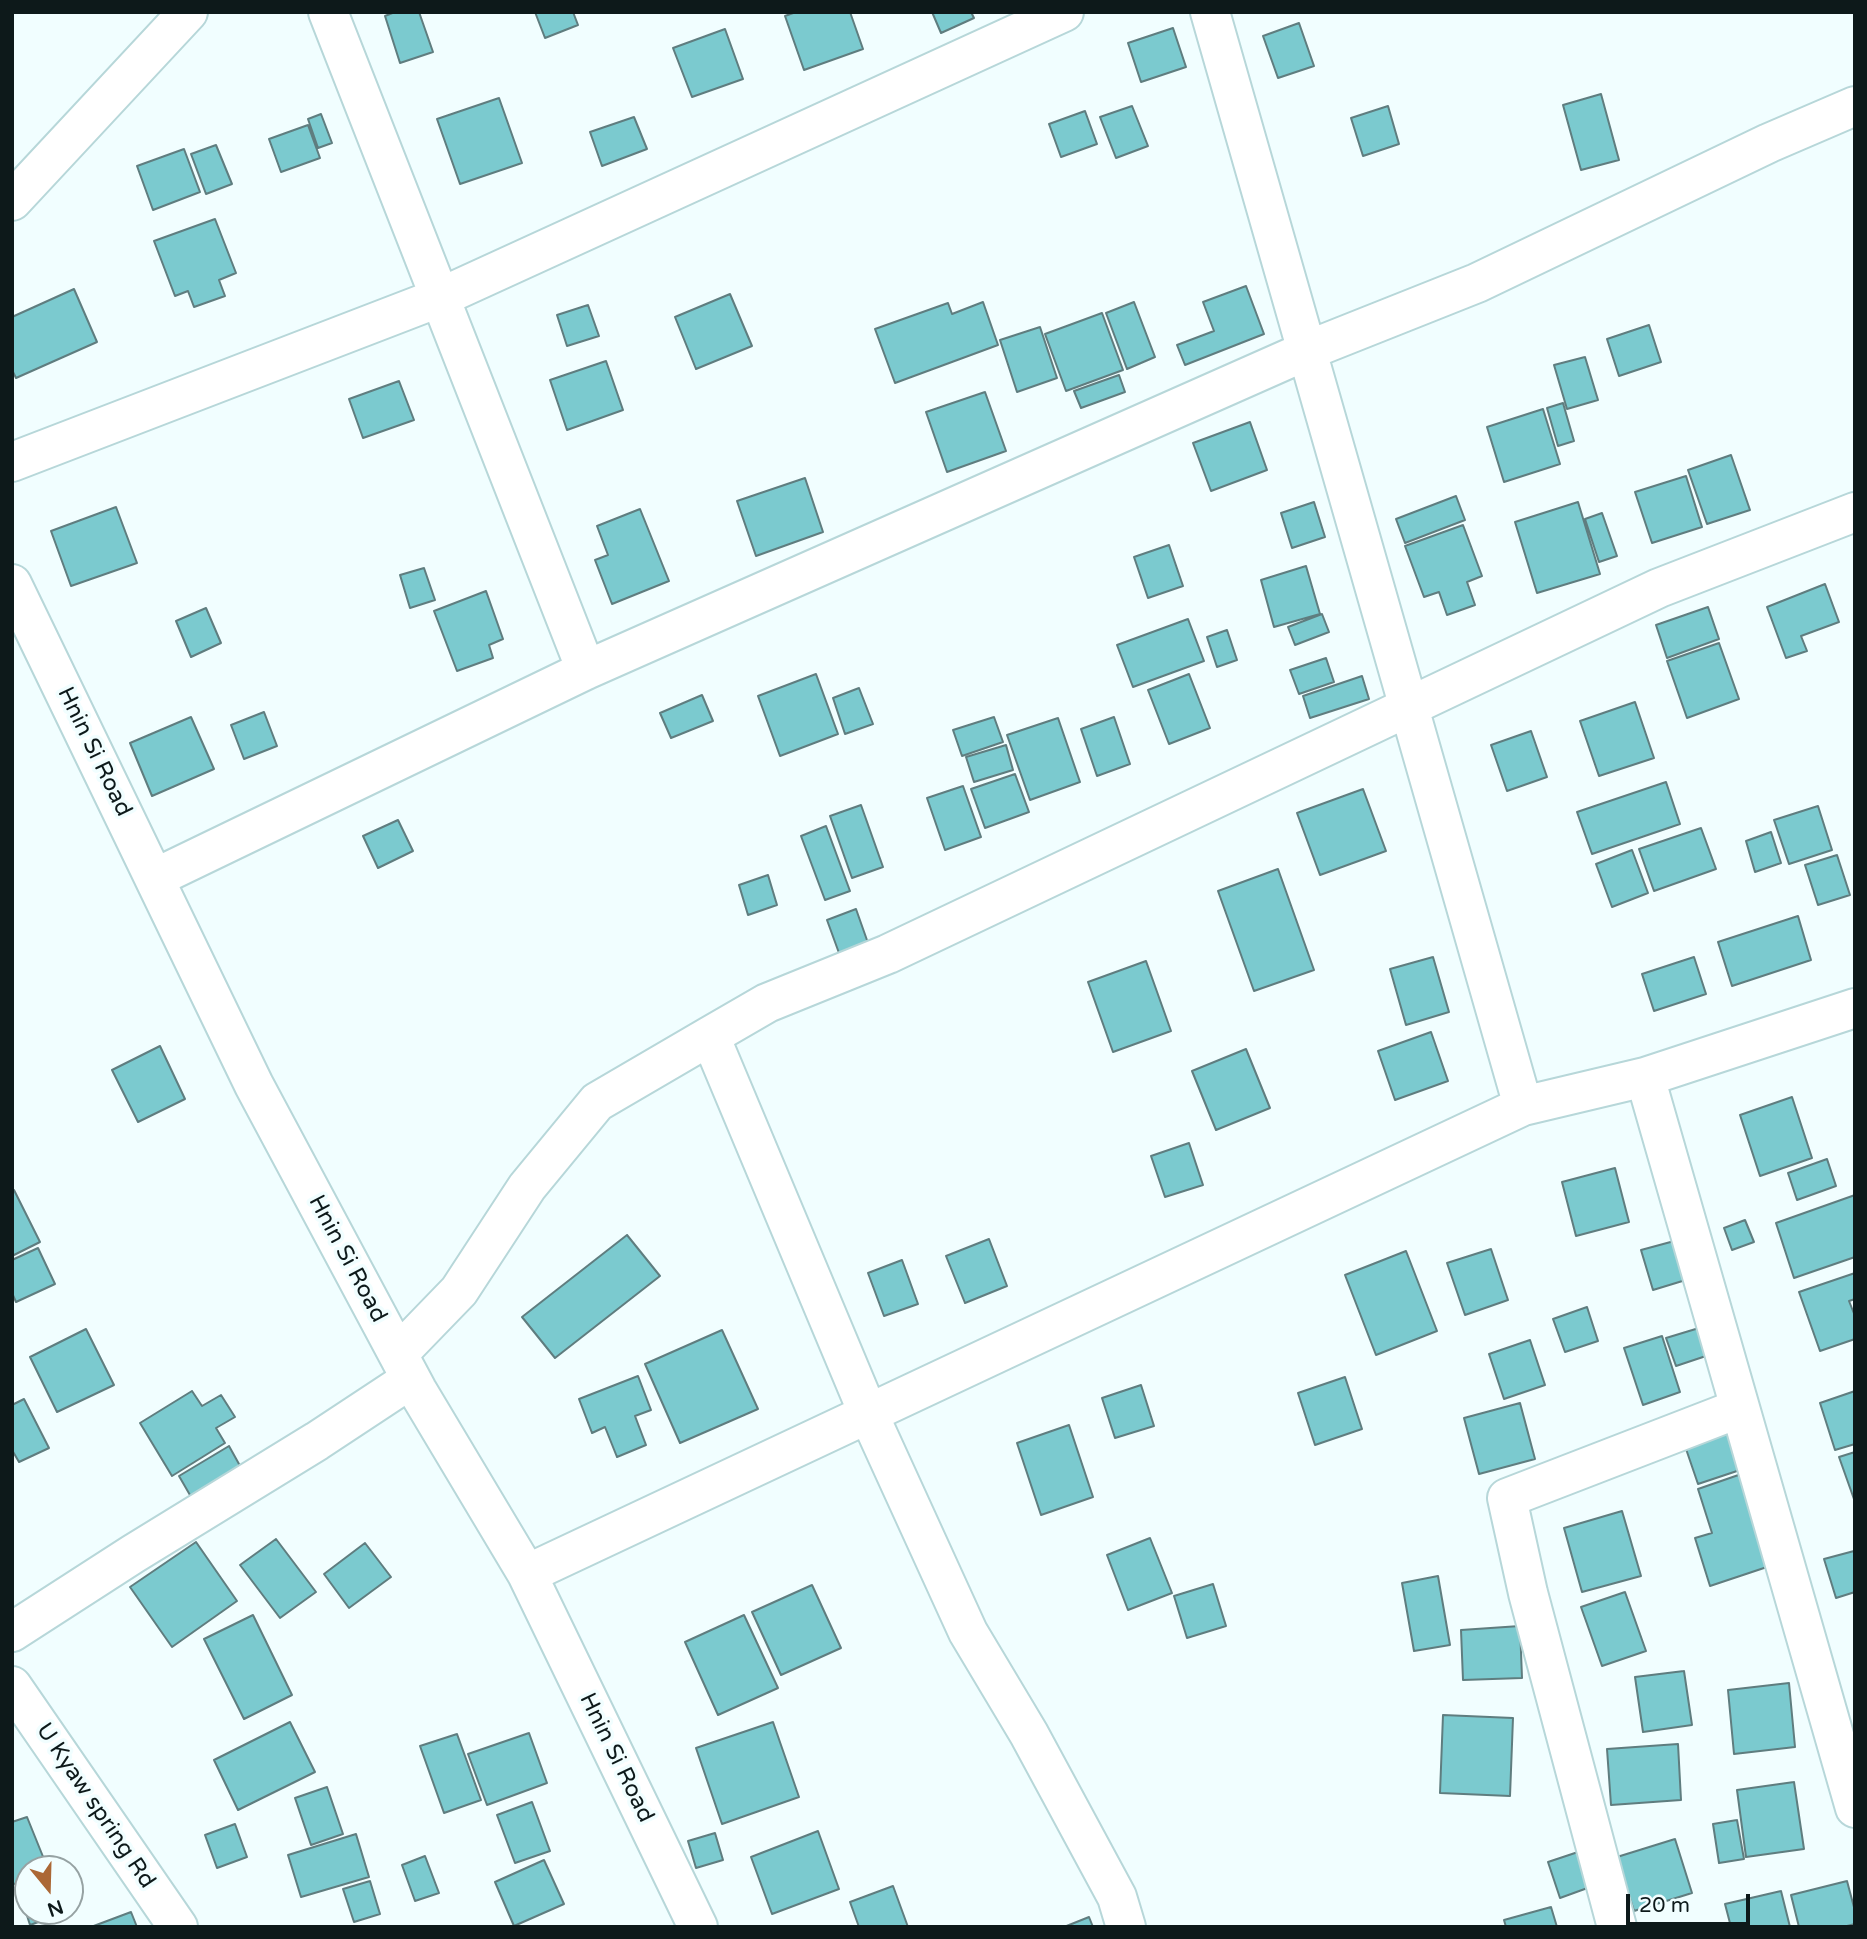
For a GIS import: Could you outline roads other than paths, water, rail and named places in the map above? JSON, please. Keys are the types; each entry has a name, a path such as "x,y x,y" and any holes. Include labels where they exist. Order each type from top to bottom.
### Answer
{"street":[{"path":"12,201 188,12"},
{"path":"328,12 586,670"},
{"path":"12,463 441,297 1064,12"},
{"path":"1210,12 1523,1106"},
{"path":"155,878 586,670 1306,351 1478,283 1769,143 1855,106"},
{"path":"12,1632 317,1441 404,1366 459,1291 527,1187 597,1102 767,1003 888,954 1659,588 1855,512"},
{"name":"Hnin Si Road","path":"12,584 254,1086 404,1366 527,1574 698,1927"},
{"path":"527,1574 1523,1106 1645,1077 1855,1008"},
{"path":"710,1035 868,1413 968,1632 1029,1734 1117,1897 1126,1927"},
{"path":"1645,1077 1855,1808"},
{"path":"1617,1927 1528,1593 1507,1498 1740,1408"},
{"name":"U Kyaw spring Rd","path":"12,1686 178,1927"}]}
